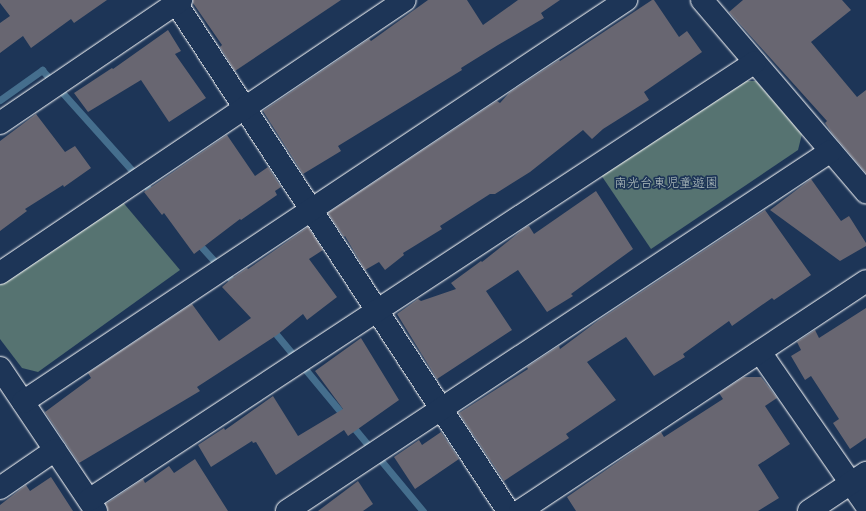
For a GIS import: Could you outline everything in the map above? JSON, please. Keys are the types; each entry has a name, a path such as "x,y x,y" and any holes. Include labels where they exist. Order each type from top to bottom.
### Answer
{"street":[{"path":"0,273 404,0"},
{"path":"23,402 626,0"},
{"path":"0,123 179,2 244,108 508,511"},
{"path":"713,4 755,62 866,192"},
{"path":"0,368 93,506 298,363 755,62"},
{"path":"287,511 831,151"},
{"path":"520,511 866,281"},
{"path":"760,352 858,478 866,505"},
{"path":"0,488 55,450"},
{"path":"809,511 858,478"}],"green space":[{"name":"南光台東児童遊園","path":"736,81 756,81 802,134 798,150 651,249 599,172"},
{"path":"121,200 180,270 38,372 22,368 0,339 0,285"}],"building":[{"path":"0,0 107,0 74,23 71,19 31,48 23,36 0,53 0,23 10,16 0,3"},
{"path":"193,0 341,0 235,71 220,47 222,45 193,3"},
{"path":"428,0 467,0 483,25 518,0 560,0 541,13 544,18 498,45 461,68 462,70 338,146 341,151 303,174 263,111 369,39 371,41"},
{"path":"654,0 679,37 687,31 702,52 644,92 649,100 603,129 592,139 583,130 530,172 495,194 490,194 440,226 442,229 403,253 404,255 385,270 379,262 365,270 345,236 344,237 328,213 497,101 500,103 509,93"},
{"path":"743,0 842,0 851,10 811,42 857,97 866,90 866,173 832,133 825,123 827,121 729,12"},
{"path":"168,30 181,51 175,54 206,98 169,122 141,80 88,112 74,93 112,68 113,69"},
{"path":"36,114 65,152 75,146 91,168 64,187 63,185 25,209 27,211 0,231 0,141"},
{"path":"227,135 255,176 268,167 281,187 275,191 277,195 241,220 240,219 194,254 164,213 162,215 144,192"},
{"path":"811,179 841,221 849,216 866,243 866,246 840,261 770,210"},
{"path":"596,191 633,249 571,294 573,296 547,312 518,270 486,291 512,330 437,379 397,314 418,299 421,301 456,289 451,283 481,261 482,262 526,227 529,226 534,234"},
{"path":"765,210 811,275 774,300 772,298 732,326 729,321 683,354 685,357 654,376 626,337 587,362 616,400 566,434 569,438 504,481 459,413 528,369 527,367 559,346 560,349 599,320"},
{"path":"308,227 323,250 309,259 337,297 307,320 303,314 277,335 197,387 200,391 79,463 45,412 91,378 88,373 192,304 219,341 251,318 222,287 231,279 247,268 248,269"},
{"path":"866,308 866,438 850,449 833,423 839,419 811,376 805,380 791,356 801,350 797,342 815,330 819,338"},
{"path":"361,338 399,400 348,436 344,430 276,475 256,442 253,443 252,441 211,467 198,445 224,428 225,430 273,396 298,436 343,409 315,371"},
{"path":"744,377 761,377 777,398 765,406 790,444 758,465 779,498 758,511 576,511 567,497 661,432 664,437 723,399 719,393"},
{"path":"441,432 459,459 415,489 394,457 419,440 422,445"},
{"path":"195,459 228,511 108,511 106,504 143,479 145,483 169,466 174,473"},
{"path":"51,477 73,511 0,511 0,505 26,485 30,491"},
{"path":"358,481 373,504 363,511 318,511"}],"waterway":[{"path":"0,100 42,70 155,196"},
{"path":"197,242 237,286"},
{"path":"271,328 423,511"}]}
